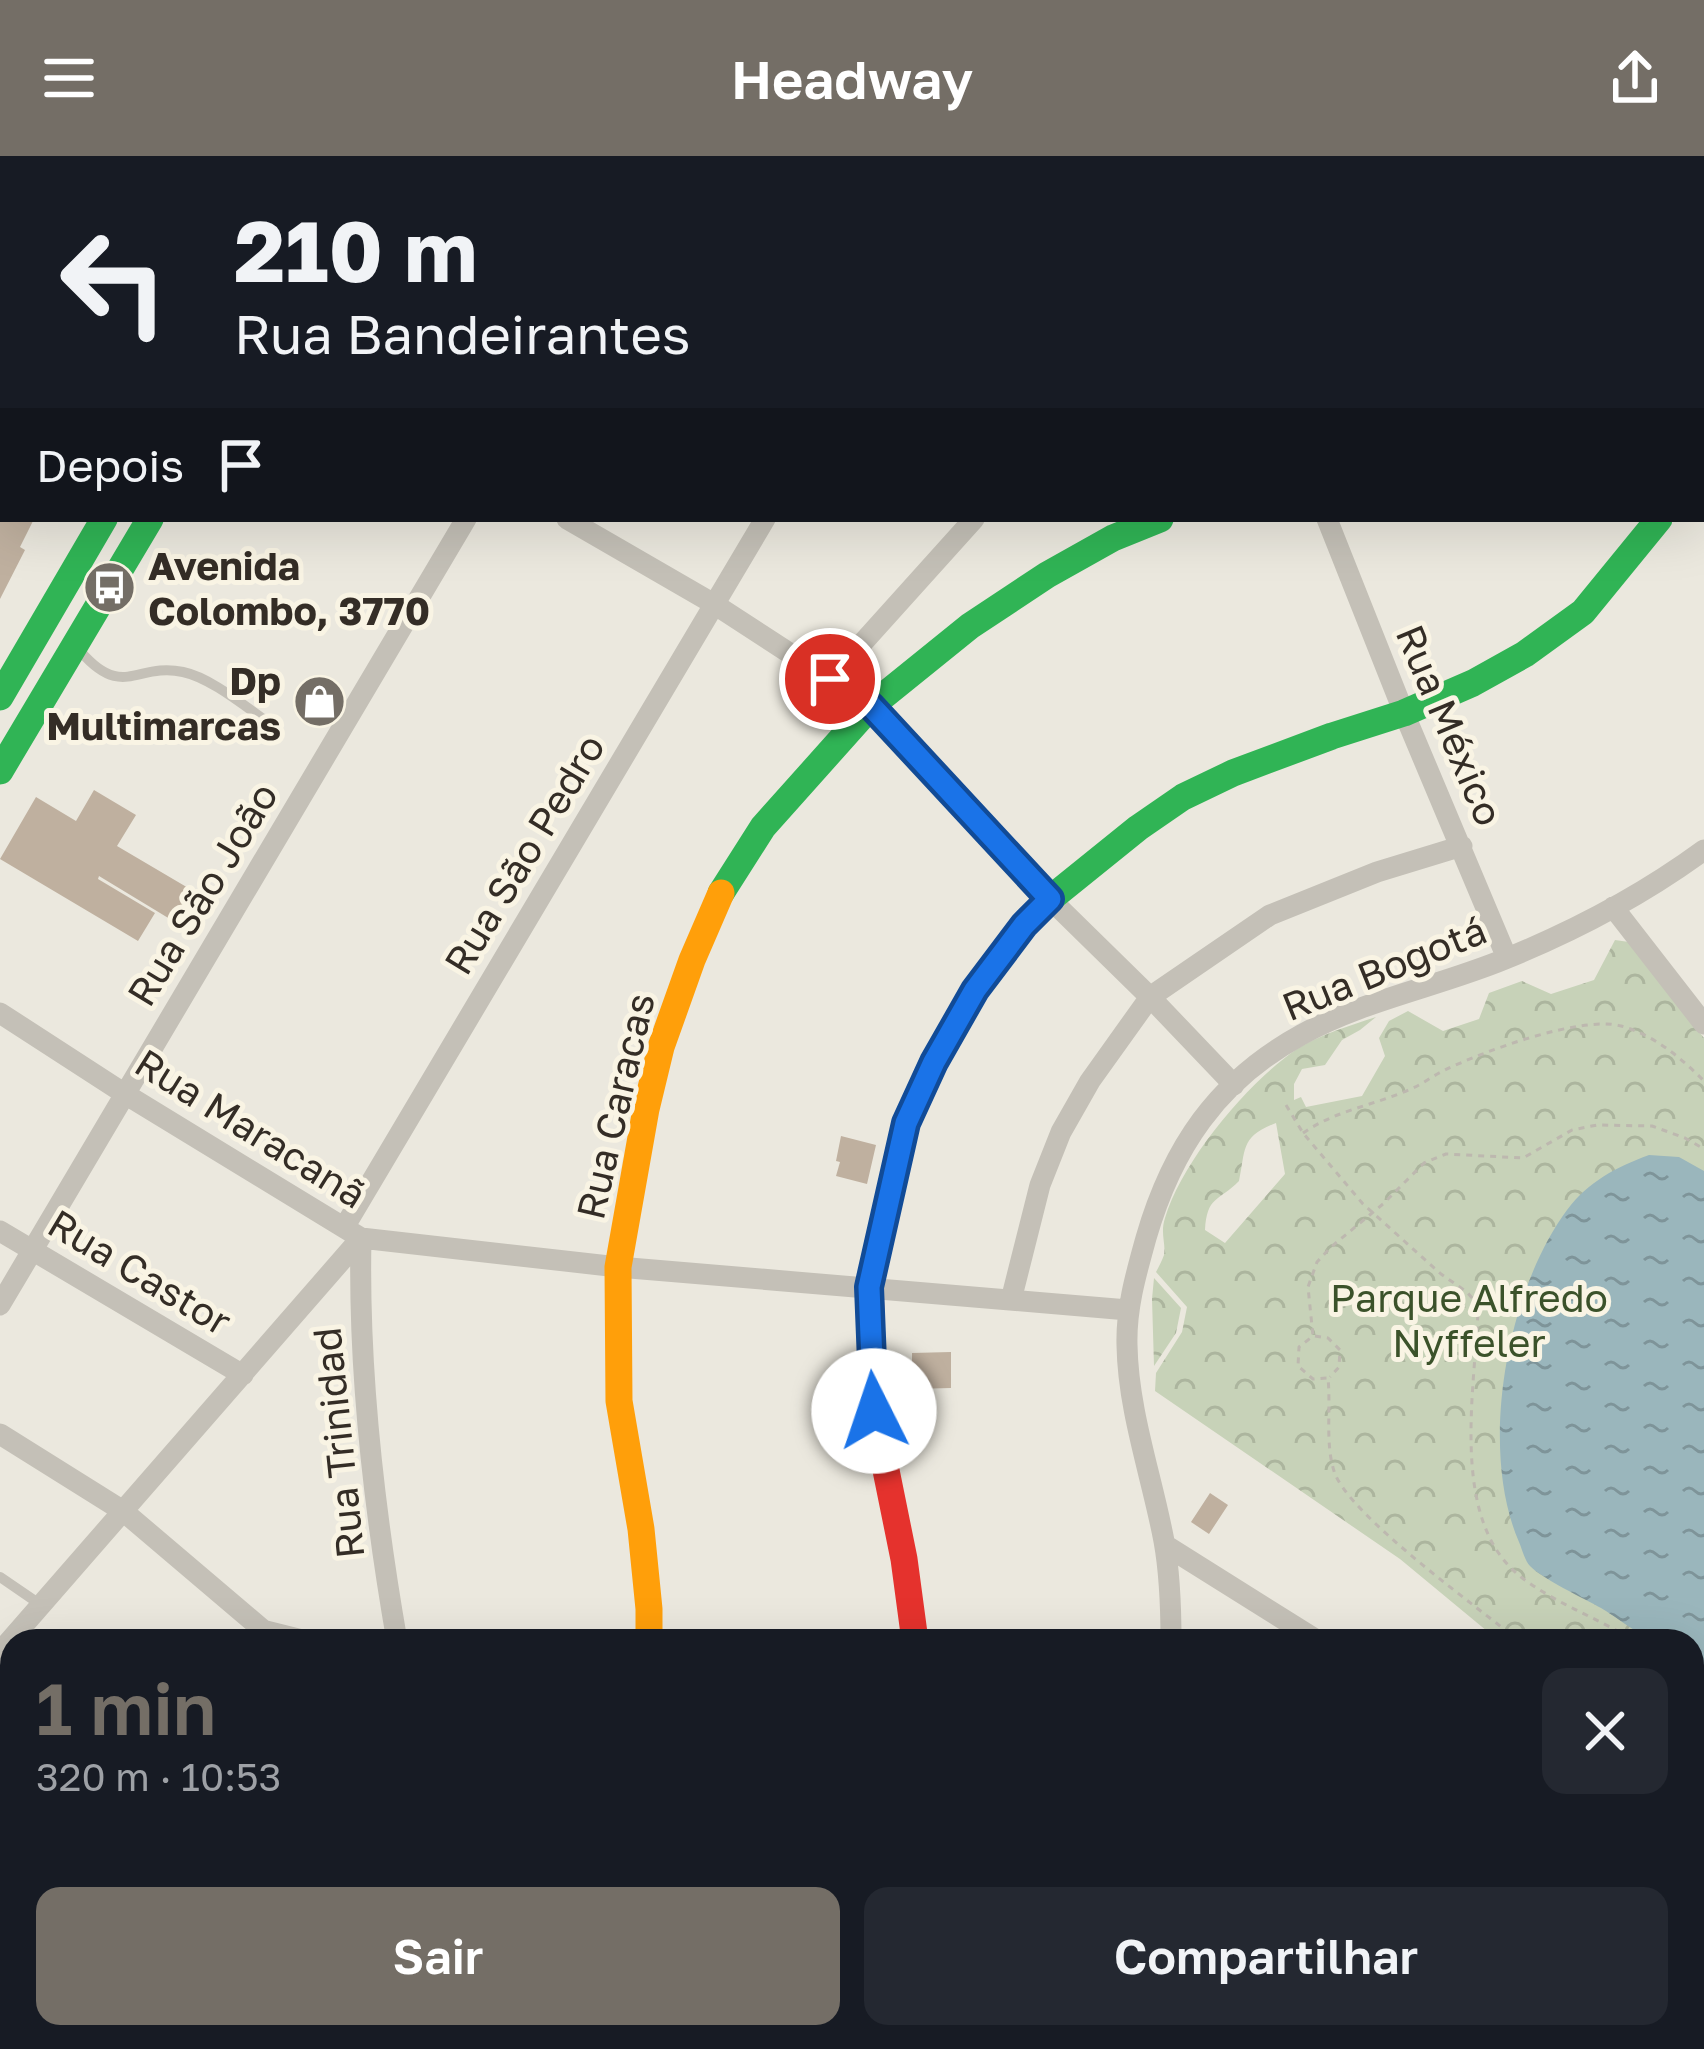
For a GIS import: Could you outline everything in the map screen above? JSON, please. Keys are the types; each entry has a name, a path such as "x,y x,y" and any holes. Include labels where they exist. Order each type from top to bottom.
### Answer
{"street":[{"path":"0,698 102,522"},
{"path":"0,771 148,522"},
{"name":"Rua São João","path":"0,1305 464,522"},
{"path":"572,522 714,604 871,706 1050,899 1234,1084"},
{"name":"Rua São Pedro","path":"20,1629 326,1280 763,522"},
{"path":"830,679 971,522"},
{"name":"Rua Caracas","path":"649,1629 641,1529 619,1401 618,1267 661,1047 722,890 763,827 871,706 970,626 1047,575 1153,522"},
{"name":"Rua México","path":"1328,522 1507,958"},
{"path":"913,1629 874,1411 869,1287 906,1123 975,990 1050,899 1183,797 1233,773 1404,713 1525,654 1583,612 1657,522"},
{"path":"72,576 68,617 75,645"},
{"path":"1011,1300 1040,1185 1061,1132 1090,1081 1150,997 1270,915 1377,872 1462,846"},
{"name":"Rua Bogotá","path":"1172,1629 1165,1545 1130,1379 1128,1310 1152,1217 1187,1137 1234,1084 1302,1034 1507,958 1613,907 1704,850"},
{"path":"1613,907 1704,1024"},
{"name":"Rua Maracanã","path":"0,1013 353,1232 618,1267 1128,1310"},
{"name":"Rua Castor","path":"0,1231 243,1375"},
{"name":"Rua Trinidad","path":"353,1232 374,1483 395,1629"},
{"path":"326,1280 345,1286 360,1300"},
{"path":"0,1435 123,1511 262,1629"},
{"path":"1165,1545 1299,1629"}],"lane":[{"path":"75,645 96,670 113,677 181,671 201,678 272,725"},
{"path":"0,1576 41,1605"}],"path":[{"path":"1303,1133 1321,1121 1416,1087 1485,1054 1534,1036 1587,1025 1617,1024 1652,1038 1704,1081"},
{"path":"1286,1105 1303,1133 1373,1213 1474,1300 1478,1311 1470,1447 1475,1493 1492,1543 1524,1579 1609,1629"},
{"path":"1313,1336 1308,1287 1317,1262 1424,1163 1447,1154 1523,1158 1571,1130 1597,1125 1652,1126 1704,1150"},
{"path":"1313,1336 1328,1338 1340,1350 1339,1367 1328,1378 1313,1378 1298,1366 1299,1348 1313,1336"},
{"path":"1328,1378 1333,1470 1343,1491 1398,1543 1504,1629"}],"green space":[{"name":"Parque Alfredo Nyffeler","path":"1615,940 1629,942 1704,1038 1704,1629 1485,1629 1400,1559 1155,1391 1156,1373 1182,1332 1187,1307 1156,1272 1164,1255 1165,1218 1201,1148 1258,1081 1306,1044 1376,1017 1342,1040 1325,1065 1302,1069 1294,1084 1294,1100 1301,1097 1306,1107 1362,1096 1385,1056 1379,1038 1389,1021 1408,1011 1443,1031 1479,1019 1489,993 1522,981 1551,994 1594,980","holes":["1276,1123 1285,1174 1225,1243 1205,1230 1211,1205 1239,1181 1250,1139"]},
{"path":"1154,1278 1181,1308 1176,1333 1154,1366 1152,1299"}],"water":[{"path":"1649,1155 1679,1157 1704,1171 1704,1629 1634,1629 1543,1576 1524,1555 1507,1504 1500,1417 1505,1371 1528,1283 1567,1210 1593,1183"}],"building":[{"path":"0,522 32,522 20,547 25,550 0,599"},
{"path":"94,790 136,815 117,846 212,902 193,933 99,876 155,913 138,941 0,859 36,797 76,821"},
{"path":"841,1136 876,1145 867,1184 836,1176"},
{"path":"951,1352 951,1388 912,1389 912,1353"},
{"path":"1210,1493 1228,1505 1209,1534 1191,1522"}],"traffic: fast":[{"path":"0,697 102,522"},
{"path":"0,771 148,522"},
{"path":"721,893 763,827 871,706 970,626 1047,575 1153,522"},
{"path":"870,1283 906,1123 933,1062 975,990 1050,899 1183,797 1233,773 1404,713 1525,654 1583,612 1657,522"}],"traffic: slow":[{"path":"649,1629 641,1529 619,1401 618,1267 661,1047 721,893"}],"traffic: jam":[{"path":"870,1283 874,1411 913,1629"}],"place":[{"name":"Avenida Colombo, 3770","path":"109,587"},
{"name":"Dp Multimarcas","path":"320,702"}],"route":[{"path":"830,679 871,706 1050,899 975,990 906,1123 869,1287 874,1411"}]}
